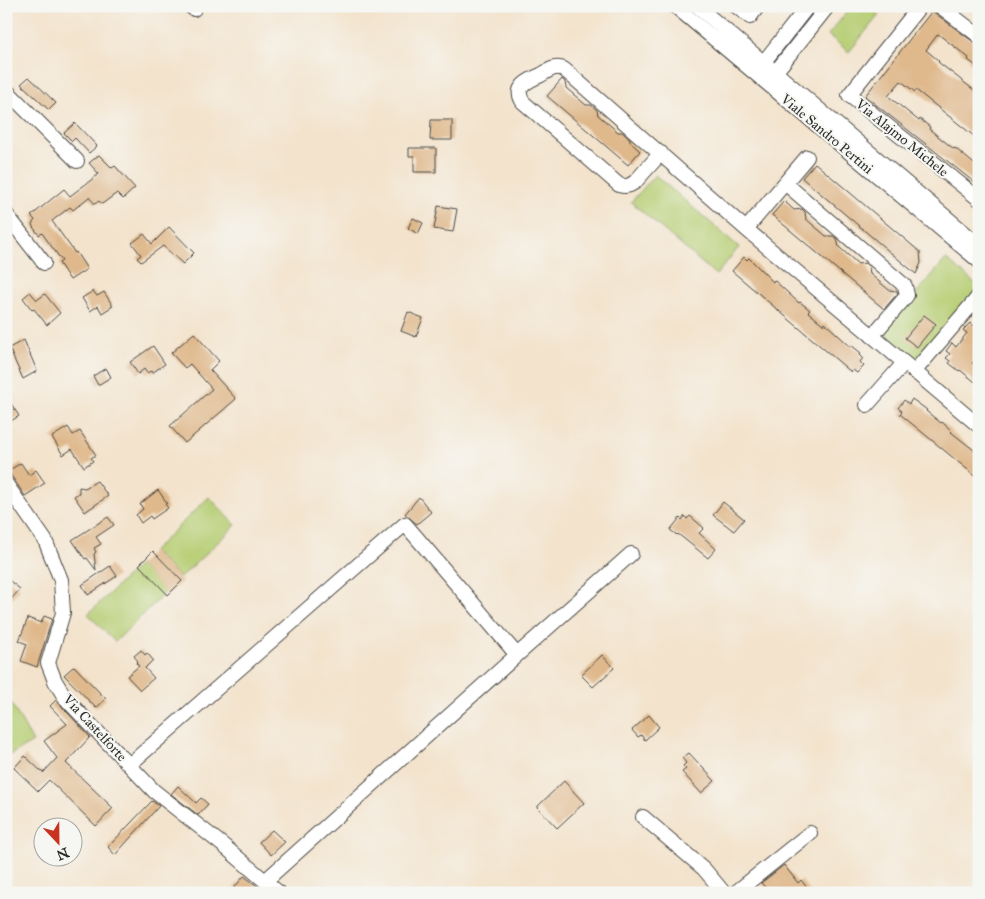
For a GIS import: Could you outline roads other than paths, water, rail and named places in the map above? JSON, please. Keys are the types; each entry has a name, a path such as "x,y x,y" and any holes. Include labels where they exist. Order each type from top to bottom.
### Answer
{"street":[{"name":"Viale Sandro Pertini","path":"675,6 759,68 979,245"},
{"name":"Viale Sandro Pertini","path":"697,6 759,68"},
{"path":"736,6 750,17 758,6"},
{"path":"759,68 808,6"},
{"path":"771,78 828,6"},
{"name":"Via Alajmo Michele","path":"920,6 849,95 979,199"},
{"path":"940,6 979,36"},
{"path":"661,153 631,186 619,185 523,102 520,96 522,87 528,81 553,69 562,68 661,153 746,229 979,426"},
{"name":"Viale Sandro Pertini","path":"771,78 979,261"},
{"path":"6,90 77,161"},
{"path":"746,229 807,157"},
{"path":"785,183 905,286 907,295 872,336"},
{"path":"6,214 44,263"},
{"path":"868,405 909,367 979,296"},
{"name":"Via Castelforte","path":"6,484 45,540 61,580 63,613 48,663 55,681 66,699 154,791 224,846 279,893"},
{"path":"128,765 405,524 517,655"},
{"path":"265,881 631,554"},
{"path":"643,817 704,869 724,893"},
{"path":"735,893 810,833"}]}
